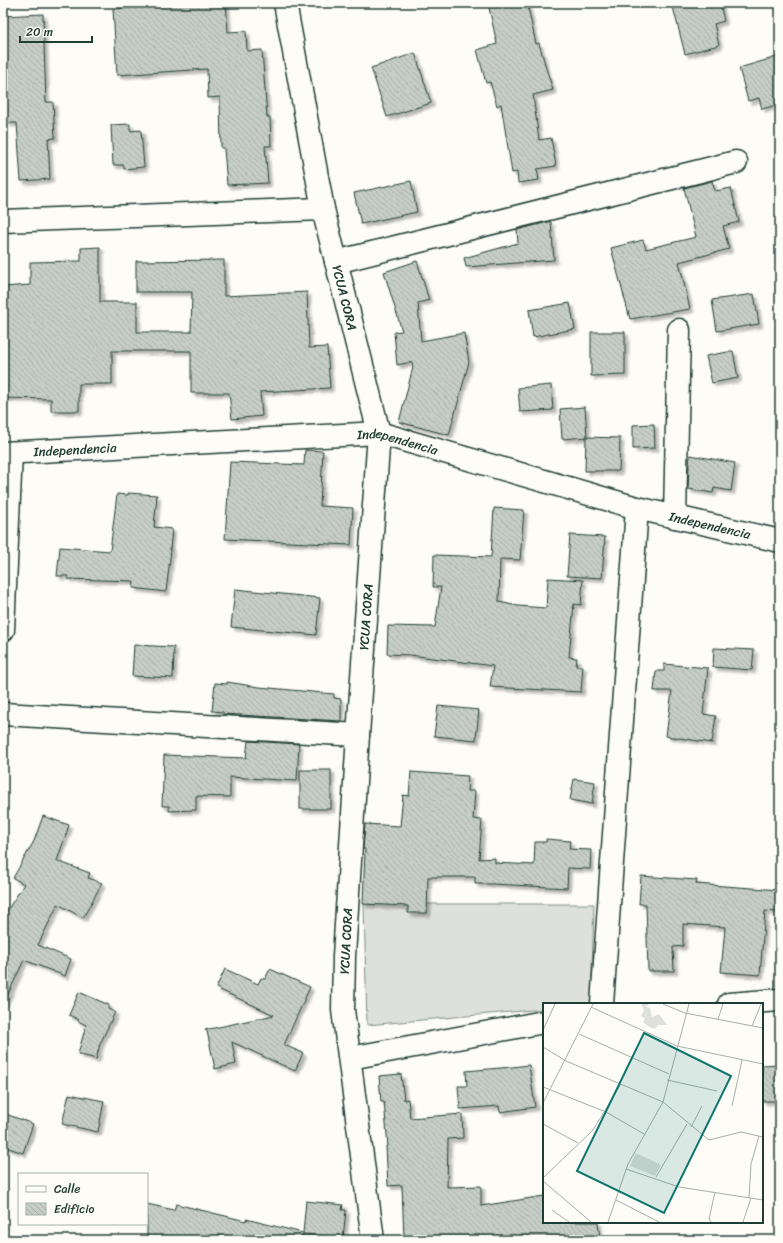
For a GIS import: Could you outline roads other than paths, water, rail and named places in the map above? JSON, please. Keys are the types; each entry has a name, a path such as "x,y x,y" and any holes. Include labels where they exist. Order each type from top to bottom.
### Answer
{"street":[{"name":"YCUA CORA","path":"285,3 324,209 379,433 344,956 343,1010 373,1240"},
{"path":"336,262 736,162"},
{"path":"3,221 324,209"},
{"path":"675,517 680,330"},
{"name":"Independencia","path":"7,453 379,433 637,508 780,541"},
{"path":"3,630 7,453"},
{"path":"602,1003 637,508"},
{"path":"3,714 358,735"},
{"path":"742,1003 780,1000"},
{"path":"350,1058 543,1022"}]}
